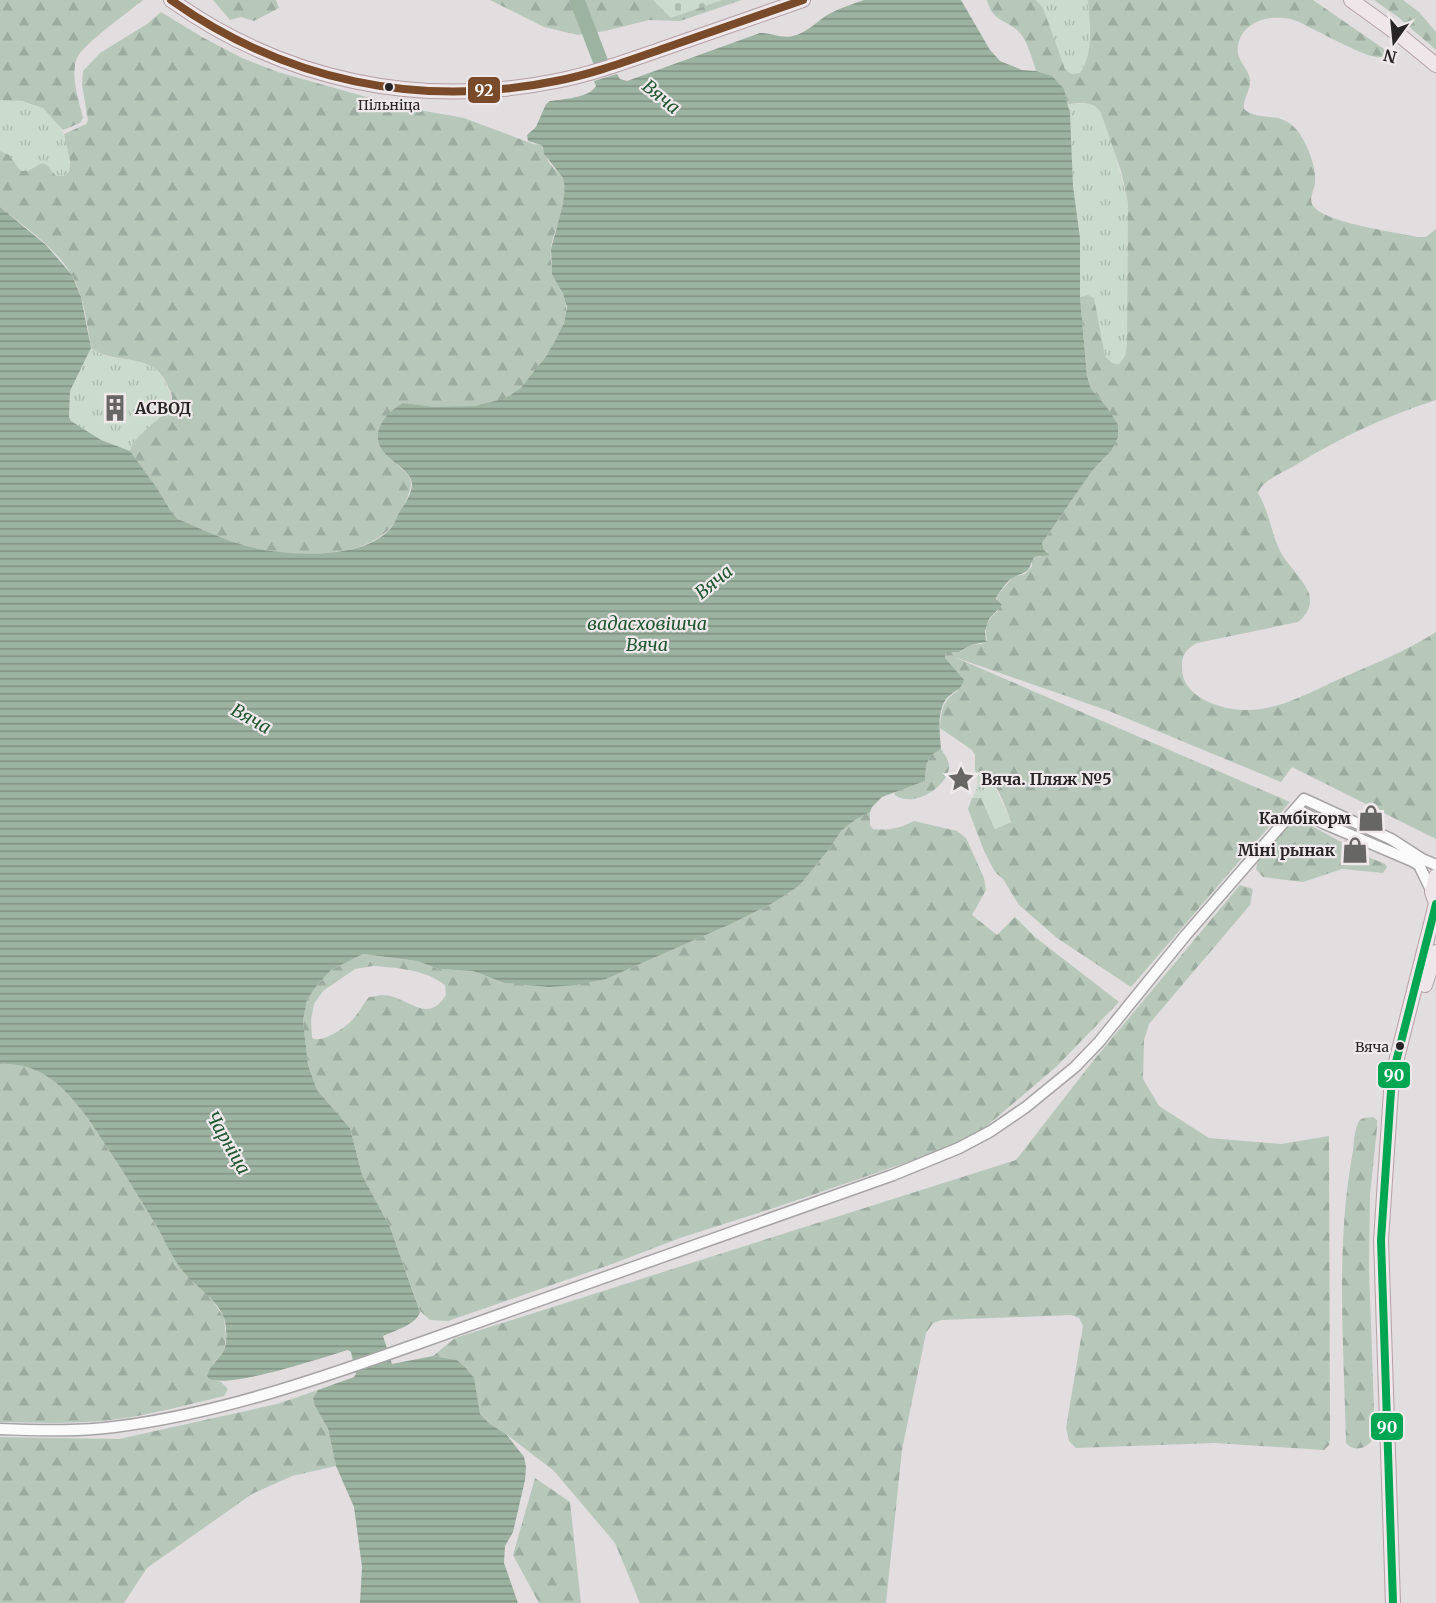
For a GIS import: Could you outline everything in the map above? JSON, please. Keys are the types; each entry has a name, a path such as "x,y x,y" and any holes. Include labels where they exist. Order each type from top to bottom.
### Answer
{"main road":[{"path":"171,0 220,32 271,57 360,82 429,92 499,89 557,81 620,63 803,0"},
{"path":"1351,0 1436,64"},
{"path":"1392,1603 1381,1240 1391,1091 1434,900 1436,876"},
{"path":"1391,1115 1414,1023 1436,952"}],"street":[{"path":"0,1429 67,1430 112,1428 144,1423 193,1413 345,1370 893,1174 959,1148 991,1131 1035,1100 1075,1067 1099,1042 1185,936 1304,799 1391,838 1422,859 1436,865"},
{"path":"1296,809 1419,865 1434,900"}],"shaded area":[{"name":"Міні рынак","path":"1346,836 1370,846 1366,856 1360,861 1342,854"}],"green space":[{"path":"0,0 143,0 97,37 77,58 74,72 83,118 80,123 63,130 43,108 22,101 0,100"},
{"path":"213,0 276,0 279,8 254,21 241,17 230,20"},
{"path":"490,0 742,0 680,21 649,20 578,35 544,27"},
{"path":"653,0 722,0 671,18"},
{"path":"987,0 1036,0 1043,8 1065,69 1071,74 1080,73 1087,56 1090,38 1088,0 1313,0 1397,58 1365,54 1294,20 1277,17 1260,20 1246,30 1238,45 1239,56 1250,78 1244,109 1256,115 1282,119 1298,132 1312,161 1315,182 1311,201 1318,211 1344,221 1417,237 1426,237 1436,229 1436,400 1399,413 1328,446 1273,477 1260,488 1258,493 1280,551 1309,594 1308,610 1298,622 1197,643 1185,652 1182,667 1184,679 1199,697 1224,707 1261,709 1300,697 1400,652 1436,632 1436,839 1292,767 1281,782 1109,711 954,657 1290,802 1131,987 1057,938 1019,905 1003,879 995,872 984,851 968,809 972,798 981,798 995,829 1011,822 1001,796 989,777 975,771 975,755 972,750 940,728 944,706 949,698 958,691 945,658 946,652 960,652 971,645 982,644 987,640 987,624 998,611 997,596 1013,577 1025,574 1032,566 1034,557 1040,557 1048,552 1044,550 1042,543 1092,471 1111,451 1106,406 1091,389 1087,376 1080,297 1088,295 1094,298 1105,356 1112,363 1119,364 1125,356 1127,344 1128,203 1121,171 1101,113 1091,104 1068,104 1057,82 1036,71 1025,40 1019,32 996,17"},
{"path":"1036,0 1088,0 1089,47 1080,73 1071,74 1065,70 1043,8"},
{"path":"1374,0 1403,0 1419,12 1436,32 1436,50 1398,17"},
{"path":"161,12 242,58 278,72 402,107 464,118 541,145 549,163 563,178 564,204 552,241 551,252 553,273 566,305 565,317 558,338 521,388 495,403 449,408 403,403 381,447 409,477 410,490 398,517 387,531 371,542 332,553 268,551 242,544 178,519 130,451 139,436 171,404 172,395 167,384 160,373 142,362 110,356 91,348 82,301 72,275 48,246 0,207 0,151 9,155 21,171 28,171 42,163 47,165 56,176 63,176 69,172 70,161 64,134 86,124 88,120 82,85 83,71 100,53 147,24"},
{"path":"0,100 22,101 43,108 50,113 65,136 70,163 69,172 63,176 56,176 47,165 42,164 28,171 21,171 9,155 0,151"},
{"path":"1091,103 1098,107 1112,141 1128,203 1127,344 1125,357 1119,364 1112,363 1105,356 1094,298 1088,295 1080,297 1080,238 1073,186 1068,104"},
{"path":"91,348 113,358 145,362 162,377 170,393 171,400 168,408 139,436 130,451 101,440 71,421 69,417 70,391"},
{"path":"941,749 948,760 949,767 947,775 936,789 919,798 901,798 894,794 925,781 926,766 930,756"},
{"path":"975,771 989,778 997,791 981,798 972,798 977,785"},
{"path":"997,791 1011,822 995,829 981,798"},
{"path":"870,812 870,825 873,829 884,830 914,821 957,831 966,838 984,878 986,890 972,915 997,935 1015,917 1035,937 1119,1002 1056,1067 969,1141 680,1238 448,1321 430,1320 420,1311 390,1227 362,1175 350,1128 317,1090 308,1065 303,1020 307,1000 317,985 331,970 363,954 417,961 439,969 473,971 504,983 606,979 773,903 799,886 841,831","holes":["373,966 410,970 428,976 445,985 446,995 439,1004 424,1009 383,995 369,997 346,1026 328,1037 312,1038 311,1020 314,1004 323,991 355,969"]},
{"path":"1306,823 1343,843 1342,854 1360,861 1366,856 1387,867 1383,873 1342,869 1303,882 1263,877 1256,869 1258,860 1287,824"},
{"path":"1240,885 1253,889 1250,905 1149,1024 1144,1040 1143,1079 1159,1106 1209,1138 1281,1144 1329,1136 1329,1445 1324,1450 1215,1443 1076,1448 1069,1441 1066,1428 1083,1326 1079,1318 1071,1315 942,1320 933,1323 926,1333 902,1450 886,1603 640,1603 615,1543 554,1471 490,1424 480,1414 466,1368 457,1360 433,1356 455,1338 1016,1160 1093,1061"},
{"path":"13,1063 34,1069 53,1080 75,1100 130,1182 183,1271 212,1299 224,1318 226,1337 224,1352 214,1362 207,1376 209,1379 221,1382 228,1389 224,1396 154,1413 111,1420 70,1423 0,1422 0,1064"},
{"path":"1373,1117 1377,1120 1377,1128 1370,1195 1369,1269 1375,1437 1369,1444 1358,1449 1346,1443 1342,1260 1347,1187 1355,1131 1360,1120"},
{"path":"318,1390 313,1398 314,1404 328,1429 336,1466 292,1476 252,1494 147,1568 124,1603 0,1603 0,1437 119,1439 277,1404"},
{"path":"535,1478 570,1502 581,1603 539,1603 513,1555"}],"water":[{"name":"вадасховішча Вяча","path":"864,0 961,0 990,50 1000,61 1022,70 1052,76 1064,89 1070,114 1073,186 1080,238 1080,297 1087,376 1091,389 1106,406 1118,425 1118,437 1111,451 1092,471 1042,543 1044,550 1050,555 1034,557 1027,570 1009,581 997,596 996,599 1002,605 989,619 985,631 986,642 971,645 959,652 946,652 945,658 964,680 944,702 940,722 941,749 930,756 926,766 925,781 882,797 870,812 841,831 799,886 773,903 733,923 606,979 549,987 504,983 473,971 439,969 417,961 363,954 331,970 307,1000 303,1020 308,1065 317,1090 350,1128 362,1175 390,1227 420,1312 410,1324 383,1336 392,1364 433,1356 457,1360 474,1378 480,1414 490,1424 506,1434 524,1457 526,1467 513,1532 505,1546 504,1563 518,1603 360,1603 362,1567 354,1507 336,1466 328,1429 313,1398 318,1390 354,1377 356,1374 351,1352 348,1350 256,1376 220,1381 209,1379 207,1376 213,1364 222,1354 226,1336 224,1318 216,1304 178,1265 126,1176 75,1102 50,1078 35,1070 18,1065 0,1064 0,207 46,245 72,275 81,297 91,348 70,391 69,417 71,421 101,440 130,451 178,519 232,542 266,550 302,554 359,547 374,541 389,530 412,488 411,478 380,446 379,428 389,414 403,403 436,407 475,406 506,398 521,388 547,355 564,323 567,307 552,274 551,249 565,188 563,178 544,154 543,147 528,141 527,135 536,127 546,104 550,101 588,93 596,86 594,81 617,74 620,79 627,81 760,33 789,37 807,30 829,14"}],"waterway":[{"name":"Вяча","path":"577,0 600,60"}],"transit line":[{"name":"92","path":"171,0 215,28 260,51 307,69 355,81 404,89 454,92 505,89 584,75 803,0"},
{"name":"90","path":"1393,1603 1381,1240 1391,1091 1396,1062 1436,904"}],"place":[{"name":"Пільніца","path":"389,87"},
{"name":"АСВОД","path":"115,408"},
{"name":"Вяча. Пляж №5","path":"961,779"},
{"name":"Камбікорм","path":"1371,818"},
{"name":"Міні рынак","path":"1355,850"},
{"name":"Вяча","path":"1400,1046"}],"water label":[{"name":"Чарніца","path":"228,1143"}]}
